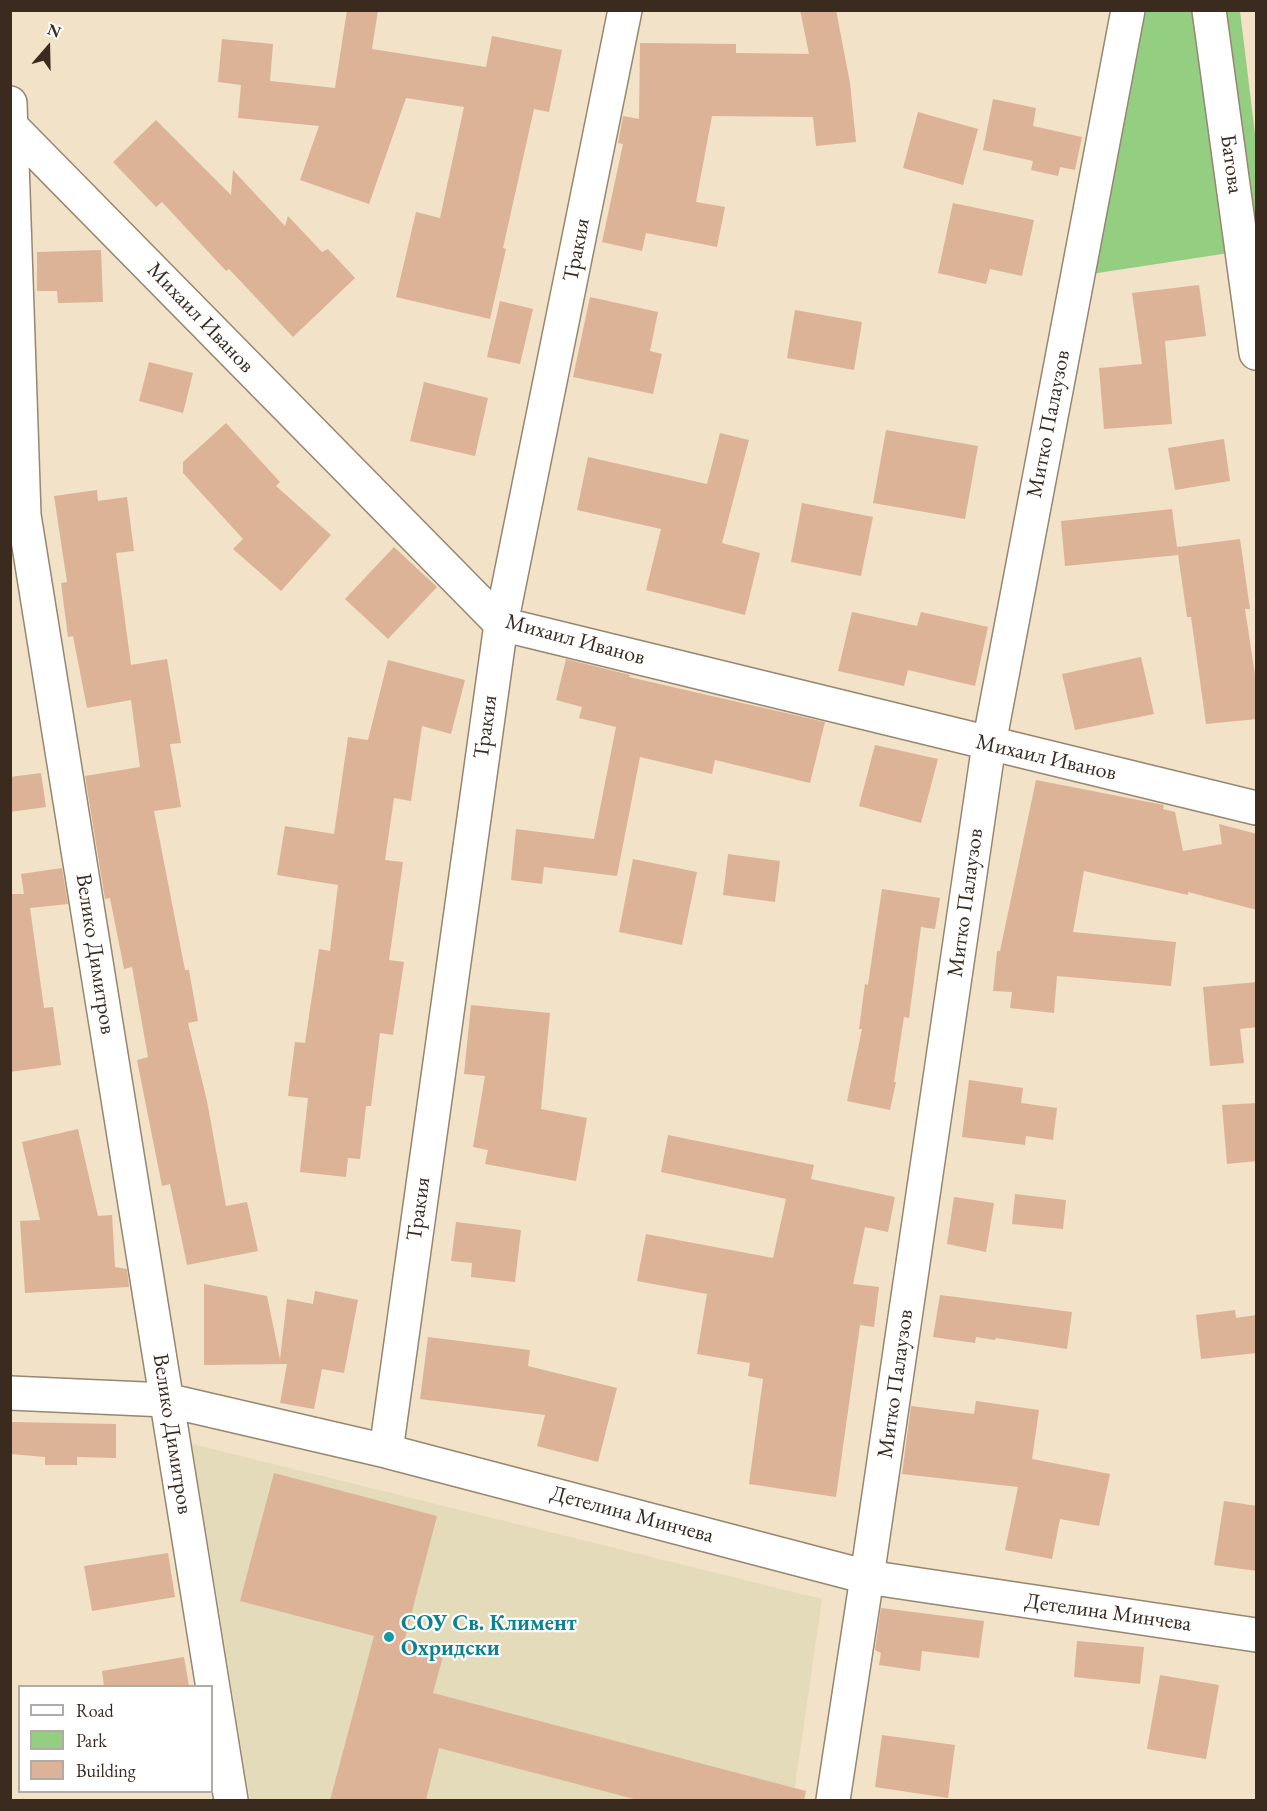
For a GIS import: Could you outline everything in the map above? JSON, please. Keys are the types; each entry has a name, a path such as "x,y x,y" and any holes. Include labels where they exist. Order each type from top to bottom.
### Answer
{"street":[{"name":"Тракия","path":"386,1451 501,624 625,10"},
{"name":"Митко Палаузов","path":"833,1800 989,744 1128,10"},
{"name":"Батова","path":"1209,10 1257,353"},
{"name":"Велико Димитров","path":"10,103 24,515 212,1685"},
{"name":"Михаил Иванов","path":"11,125 501,624 1257,808"},
{"name":"Детелина Минчева","path":"10,1393 166,1400 386,1451 867,1577 1257,1635"},
{"name":"Велико Димитров","path":"213,1689 231,1800"}],"shaded area":[{"path":"192,1444 822,1599 793,1800 250,1800"}],"green space":[{"path":"1128,11 1240,11 1256,142 1256,354 1242,251 1078,276"}],"building":[{"path":"347,10 378,10 372,49 486,67 492,36 562,50 549,112 534,109 503,248 506,249 490,319 396,297 416,212 440,218 464,107 406,98 369,204 300,180 319,126 238,118 241,85 218,82 222,39 273,44 270,81 335,88"},
{"path":"800,10 836,10 850,83 856,142 816,146 813,117 712,116 696,202 725,207 717,247 646,233 642,251 602,242 623,144 618,143 623,116 639,119 640,43 736,44 736,53 809,54"},
{"path":"993,99 1036,108 1033,126 1082,137 1075,170 1060,167 1058,176 1031,170 1033,161 983,150"},
{"path":"918,112 978,129 963,185 903,168"},
{"path":"156,120 231,195 233,170 285,226 288,216 322,252 328,249 355,278 293,337 229,269 226,271 162,202 156,207 113,162"},
{"path":"953,203 1034,220 1022,276 990,269 986,284 938,273"},
{"path":"101,250 103,302 58,303 57,291 37,291 37,252"},
{"path":"1199,285 1206,336 1165,341 1172,424 1104,429 1099,368 1142,364 1132,293"},
{"path":"590,297 658,312 650,351 662,354 653,394 573,377"},
{"path":"500,301 533,309 520,364 487,357"},
{"path":"795,310 862,322 854,370 787,358"},
{"path":"149,362 193,373 183,413 139,401"},
{"path":"424,382 488,398 475,456 410,441"},
{"path":"226,423 280,482 276,486 331,535 281,591 233,549 243,539 183,473 183,462"},
{"path":"886,430 978,446 965,519 873,503"},
{"path":"720,433 749,440 722,543 760,553 745,615 646,590 661,529 577,510 588,457 707,484"},
{"path":"1224,439 1230,481 1175,490 1168,448"},
{"path":"97,490 98,501 127,497 134,551 116,553 131,665 167,659 181,743 170,744 181,807 154,811 185,970 189,970 198,1021 188,1023 207,1101 226,1206 247,1202 258,1251 187,1265 170,1184 162,1186 137,1060 148,1057 132,967 124,969 110,898 105,899 85,776 140,767 131,700 87,708 73,636 68,637 61,583 67,582 54,496"},
{"path":"802,503 873,517 861,576 791,562"},
{"path":"1172,509 1178,555 1065,566 1061,521"},
{"path":"1240,539 1250,609 1245,609 1257,688 1257,719 1206,724 1191,617 1187,617 1177,547"},
{"path":"394,547 437,587 388,639 345,599"},
{"path":"852,612 917,626 921,612 988,627 975,686 908,670 904,686 838,671"},
{"path":"1141,657 1154,714 1075,730 1062,674"},
{"path":"566,659 630,675 629,677 825,722 810,783 715,760 712,774 640,757 617,876 544,867 542,884 511,880 516,829 594,839 616,727 579,718 582,707 556,700"},
{"path":"388,660 465,680 451,734 422,726 411,801 394,798 385,860 403,862 389,960 404,962 393,1035 380,1033 371,1106 366,1106 360,1159 348,1158 346,1177 300,1172 308,1098 288,1096 295,1042 305,1043 319,949 330,951 338,885 277,875 285,826 334,834 348,737 368,740"},
{"path":"875,745 938,759 921,823 859,806"},
{"path":"41,773 46,807 10,812 10,777"},
{"path":"1036,780 1164,805 1163,809 1175,812 1183,851 1222,844 1219,824 1257,834 1257,910 1188,892 1188,895 1084,871 1073,932 1176,942 1171,986 1057,976 1054,1013 1010,1008 1012,992 993,991 997,951 1000,951"},
{"path":"728,854 780,861 775,902 723,895"},
{"path":"633,859 697,872 682,945 619,932"},
{"path":"62,868 68,904 30,908 44,1008 53,1007 61,1065 10,1072 10,894 24,894 21,874"},
{"path":"882,889 940,898 935,929 921,927 909,1018 904,1017 890,1110 847,1101 862,1029 859,1029 865,984 868,985"},
{"path":"1257,982 1257,1027 1240,1029 1244,1063 1210,1066 1203,987"},
{"path":"471,1005 550,1013 541,1109 587,1118 576,1181 485,1164 488,1150 473,1147 485,1076 464,1074"},
{"path":"969,1080 1023,1088 1021,1103 1057,1108 1053,1140 1026,1136 1025,1145 962,1137"},
{"path":"1257,1103 1257,1161 1227,1164 1222,1105"},
{"path":"78,1129 98,1216 112,1215 115,1267 127,1269 129,1287 25,1293 20,1221 40,1220 22,1142"},
{"path":"668,1135 814,1165 811,1179 895,1197 888,1232 865,1227 853,1284 879,1287 874,1327 860,1325 836,1497 749,1484 763,1379 748,1376 750,1363 697,1354 707,1294 637,1281 646,1234 773,1258 786,1199 661,1172"},
{"path":"1015,1194 1066,1200 1063,1229 1012,1224"},
{"path":"954,1197 994,1203 986,1252 947,1244"},
{"path":"456,1222 521,1230 515,1282 471,1277 472,1263 451,1261"},
{"path":"204,1284 267,1296 280,1359 287,1299 313,1304 315,1291 358,1300 344,1373 322,1369 314,1409 280,1403 287,1364 204,1365"},
{"path":"940,1295 1072,1312 1067,1349 996,1338 995,1340 976,1337 975,1343 933,1337"},
{"path":"1235,1310 1236,1318 1257,1315 1257,1353 1201,1359 1196,1315"},
{"path":"428,1337 530,1350 528,1366 617,1388 598,1462 537,1446 545,1415 420,1399"},
{"path":"976,1401 1039,1410 1032,1459 1110,1474 1099,1526 1060,1519 1052,1559 1005,1550 1018,1487 902,1474 911,1406 974,1414"},
{"path":"10,1422 116,1424 116,1458 77,1457 77,1465 45,1465 45,1457 10,1454"},
{"name":"СОУ Св. Климент Охридски","path":"274,1473 437,1516 405,1638 445,1649 433,1693 806,1791 804,1800 638,1800 439,1748 426,1800 330,1800 374,1636 240,1601"},
{"path":"1224,1501 1257,1506 1257,1571 1214,1565"},
{"path":"168,1553 175,1597 92,1611 84,1566"},
{"path":"881,1608 984,1621 979,1658 922,1651 920,1671 879,1665 881,1653 875,1650"},
{"path":"1077,1641 1144,1647 1140,1684 1074,1677"},
{"path":"184,1657 189,1685 104,1685 102,1671"},
{"path":"1160,1675 1219,1685 1206,1759 1147,1749"},
{"path":"882,1735 955,1745 948,1798 875,1787"}],"place":[{"name":"СОУ Св. Климент Охридски","path":"389,1637"}]}
